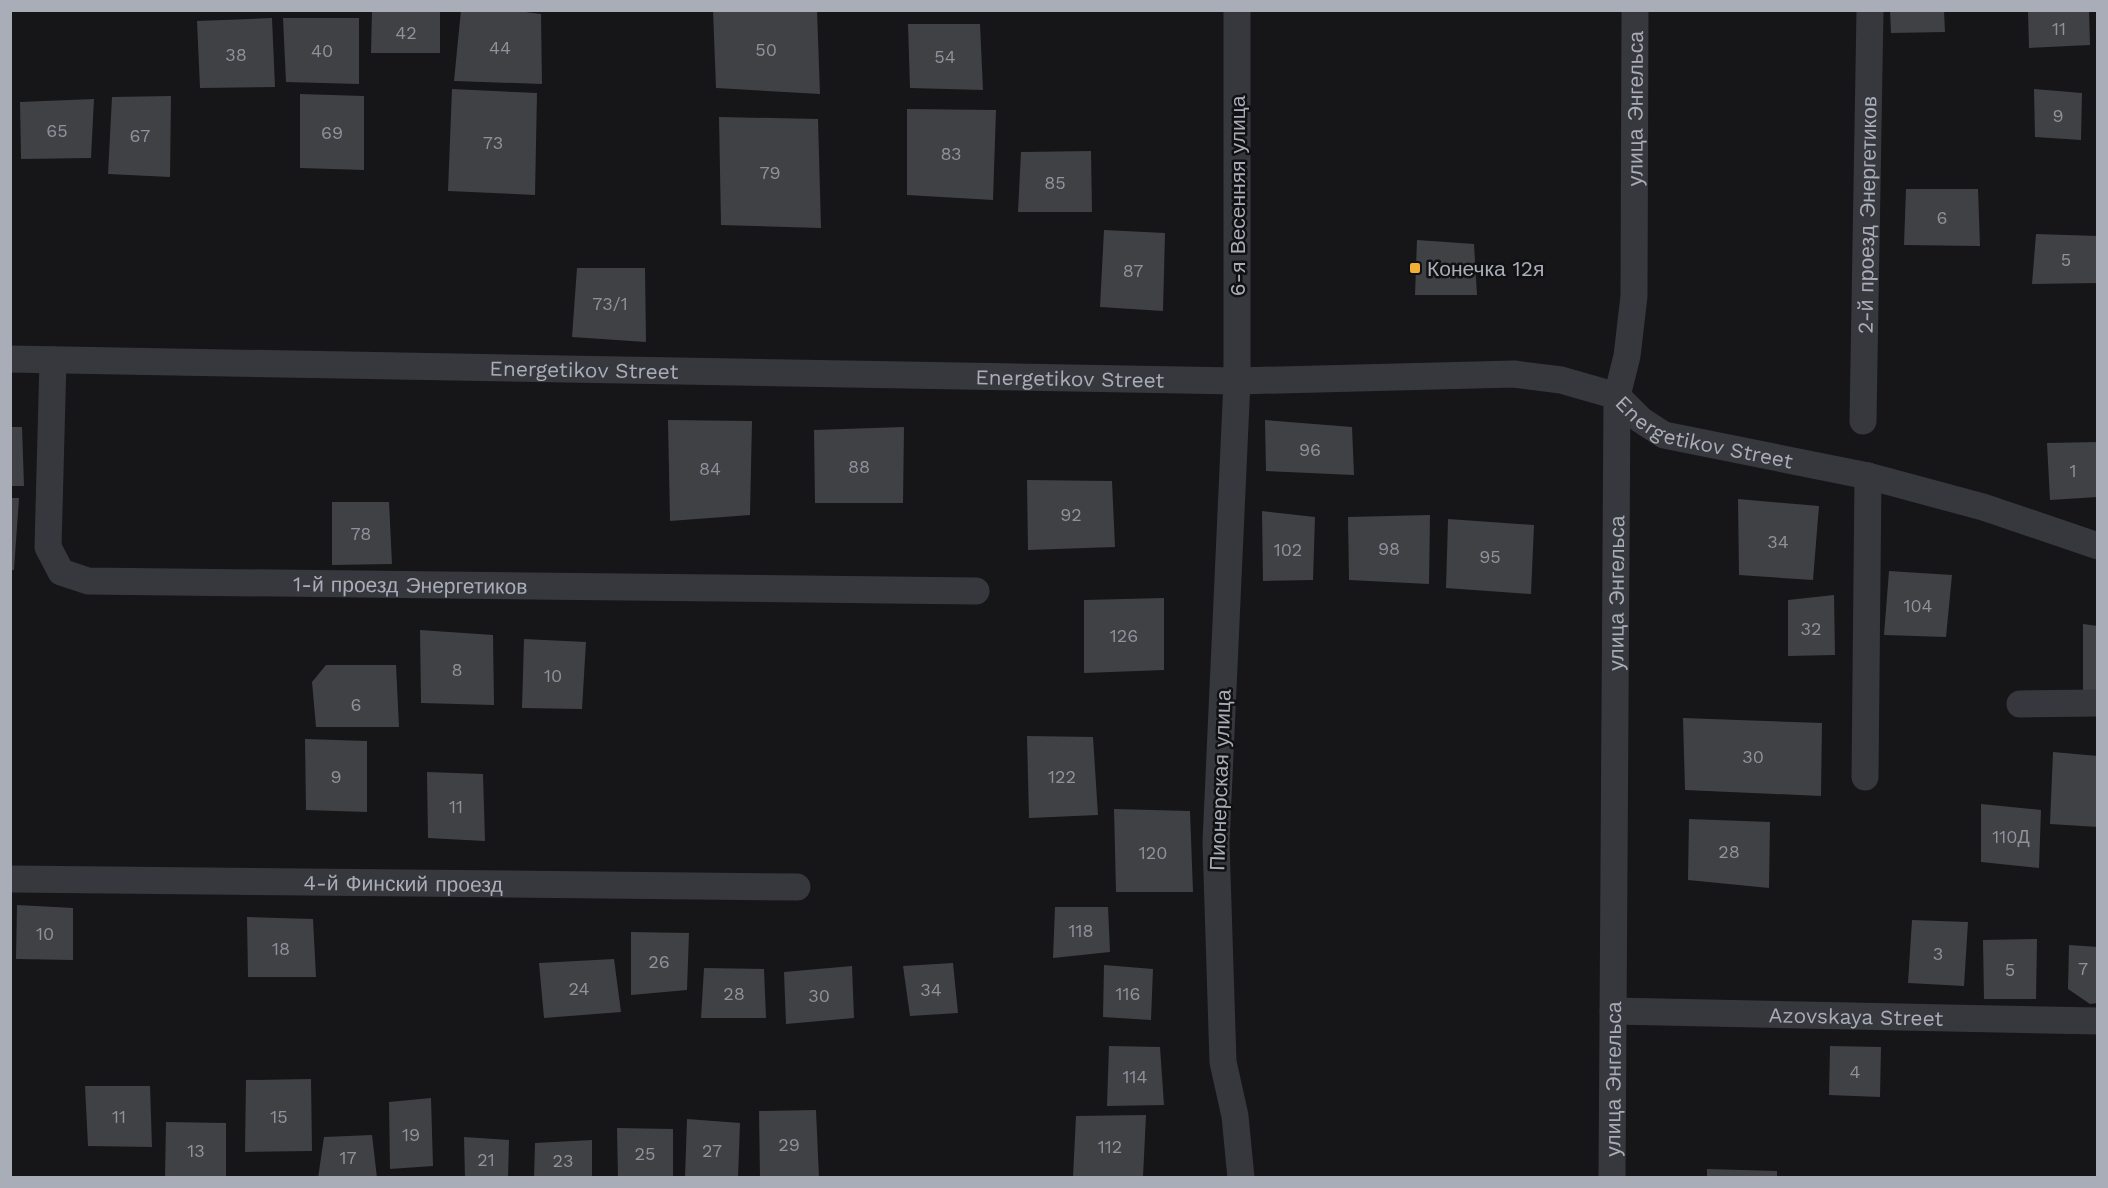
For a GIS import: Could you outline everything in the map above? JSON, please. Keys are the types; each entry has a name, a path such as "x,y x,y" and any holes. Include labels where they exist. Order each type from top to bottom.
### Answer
{"street":[{"name":"6-я Весенняя улица","path":"1236,381 1237,10"},
{"name":"улица Энгельса","path":"1612,1178 1617,396 1627,356 1634,296 1635,10"},
{"name":"2-й проезд Энергетиков","path":"1863,421 1870,10"},
{"name":"Energetikov Street","path":"10,359 1236,381 1514,374 1561,380 1617,396 1641,420 1664,435 1868,476 1983,507 2097,546"},
{"name":"1-й проезд Энергетиков","path":"53,360 48,547 61,572 88,581 976,591"},
{"name":"Пионерская улица","path":"1236,381 1216,843 1223,1062 1236,1116 1241,1178"},
{"path":"1865,777 1868,476"},
{"path":"2020,704 2097,703"},
{"name":"4-й Финский проезд","path":"10,879 797,886"},
{"name":"Azovskaya Street","path":"1614,1011 2097,1021"}],"building":[{"path":"372,10 440,10 440,53 371,53"},
{"path":"461,10 510,10 541,14 542,84 454,81"},
{"path":"713,10 817,10 820,94 716,88"},
{"path":"1890,10 1944,10 1945,32 1891,33"},
{"path":"2028,10 2089,10 2090,45 2029,48"},
{"path":"272,18 275,87 200,88 197,21"},
{"path":"283,18 359,18 359,84 286,82"},
{"path":"908,24 980,24 983,90 910,88"},
{"path":"452,89 537,93 535,195 448,191"},
{"path":"2034,89 2082,93 2081,140 2035,137"},
{"path":"300,94 364,96 364,170 300,168"},
{"path":"171,96 170,177 108,174 112,97"},
{"path":"94,99 91,158 21,159 20,102"},
{"path":"907,109 996,110 993,200 907,195"},
{"path":"719,117 818,119 821,228 721,225"},
{"path":"1091,151 1092,212 1018,212 1021,152"},
{"path":"1906,189 1978,189 1980,246 1904,245"},
{"path":"1104,230 1165,233 1163,311 1100,307"},
{"path":"2036,234 2098,236 2098,283 2032,284"},
{"path":"1417,240 1474,244 1477,295 1415,295"},
{"path":"577,268 645,268 646,342 572,337"},
{"path":"668,420 752,421 750,515 670,521"},
{"path":"1265,420 1352,427 1354,475 1266,471"},
{"path":"10,427 22,427 24,486 10,486"},
{"path":"904,427 903,503 815,503 814,430"},
{"path":"2098,442 2098,497 2050,500 2047,443"},
{"path":"1027,480 1112,481 1115,547 1028,550"},
{"path":"10,498 19,498 14,570 10,570"},
{"path":"1738,499 1819,506 1813,580 1739,575"},
{"path":"332,502 389,502 392,564 332,565"},
{"path":"1262,511 1315,517 1313,580 1263,581"},
{"path":"1430,515 1429,584 1349,580 1348,517"},
{"path":"1448,519 1534,525 1531,594 1446,588"},
{"path":"1889,571 1952,575 1946,637 1884,635"},
{"path":"1834,595 1835,655 1788,656 1788,600"},
{"path":"1164,598 1164,670 1084,673 1084,600"},
{"path":"2083,624 2098,626 2098,692 2083,691"},
{"path":"420,630 493,635 494,705 421,703"},
{"path":"524,639 586,642 582,709 522,708"},
{"path":"326,665 396,665 399,727 316,727 312,682"},
{"path":"1683,718 1822,723 1821,796 1685,790"},
{"path":"1027,736 1093,737 1098,815 1029,818"},
{"path":"305,739 367,741 367,812 306,810"},
{"path":"2053,752 2098,756 2098,827 2050,824"},
{"path":"427,772 483,774 485,841 428,838"},
{"path":"1981,804 2041,810 2039,868 1981,862"},
{"path":"1114,809 1190,811 1193,892 1116,892"},
{"path":"1689,819 1770,822 1769,888 1688,880"},
{"path":"17,905 73,908 73,960 16,959"},
{"path":"1055,907 1108,907 1110,952 1053,958"},
{"path":"247,917 313,919 316,977 248,977"},
{"path":"1912,920 1968,922 1964,986 1908,983"},
{"path":"631,932 689,933 687,990 631,995"},
{"path":"2037,939 2036,999 1984,999 1983,940"},
{"path":"2069,945 2098,947 2098,1003 2090,1004 2068,989"},
{"path":"614,959 621,1012 544,1018 539,963"},
{"path":"953,963 958,1013 910,1016 903,966"},
{"path":"1104,965 1153,969 1151,1020 1103,1017"},
{"path":"852,966 854,1018 786,1024 784,972"},
{"path":"704,968 764,969 766,1018 701,1018"},
{"path":"1109,1046 1160,1047 1164,1105 1107,1106"},
{"path":"1830,1046 1881,1047 1880,1097 1829,1095"},
{"path":"311,1079 312,1151 245,1152 246,1080"},
{"path":"85,1086 150,1086 152,1147 88,1146"},
{"path":"431,1098 433,1166 390,1169 389,1102"},
{"path":"816,1110 819,1178 760,1178 759,1111"},
{"path":"1146,1115 1143,1177 1073,1177 1076,1116"},
{"path":"687,1119 740,1123 738,1178 685,1178"},
{"path":"166,1122 226,1123 226,1178 165,1178"},
{"path":"617,1128 673,1129 673,1178 618,1178"},
{"path":"372,1135 377,1178 318,1178 324,1137"},
{"path":"464,1137 509,1140 508,1178 465,1178"},
{"path":"592,1140 592,1178 534,1178 535,1143"},
{"path":"1707,1169 1777,1171 1777,1178 1707,1178"}],"place":[{"name":"Конечка 12я","path":"1415,268"}]}
